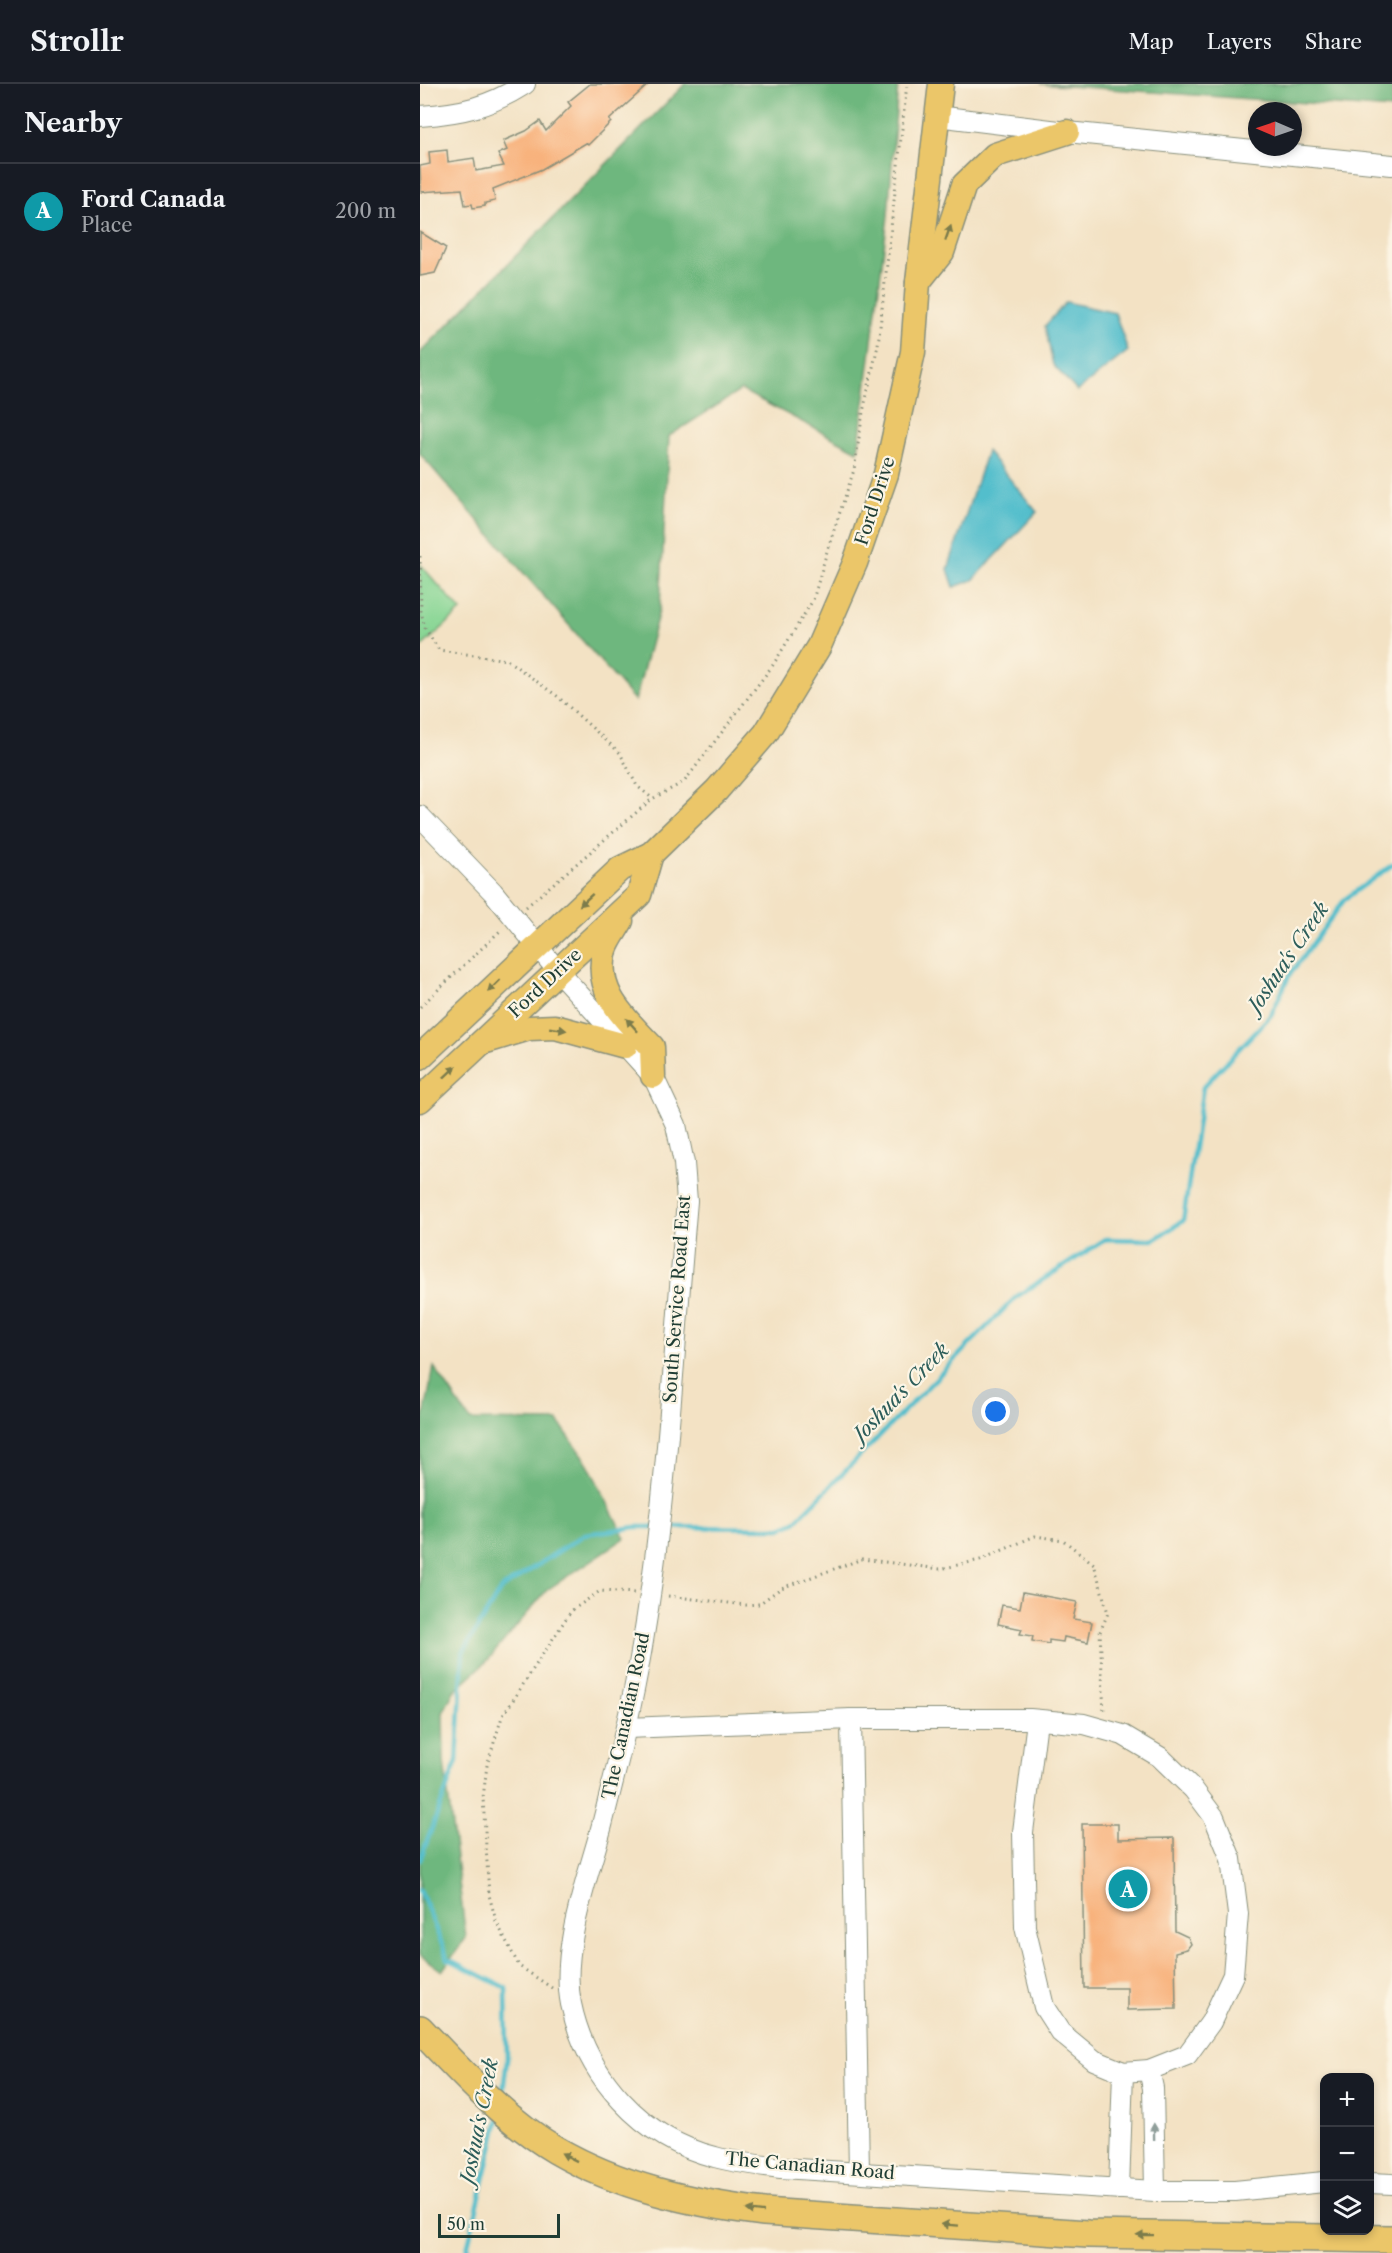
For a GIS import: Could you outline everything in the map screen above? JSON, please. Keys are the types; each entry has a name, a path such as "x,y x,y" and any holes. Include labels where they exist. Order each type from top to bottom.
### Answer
{"highway":[{"path":"420,2029 515,2121 555,2150 602,2174 657,2193 710,2206 775,2213 1088,2234 1392,2239"}],"main road":[{"name":"Ford Drive","path":"420,1058 620,869 651,854 717,790 766,732 819,646 855,563 886,474 913,352 918,282 941,84"},
{"path":"918,282 942,252 964,185 995,155 1067,132"},
{"name":"Ford Drive","path":"420,1100 639,895 651,854"},
{"path":"631,903 605,948 602,968 605,987 611,1000 652,1047 653,1076"},
{"path":"481,1043 529,1028 555,1027 625,1046"}],"street":[{"path":"420,116 459,113 503,98 525,84"},
{"path":"937,116 1067,132 1392,165"},
{"name":"South Service Road East","path":"420,816 514,917 557,970 653,1076 676,1125 684,1163 687,1201 654,1563"},
{"name":"The Canadian Road","path":"654,1563 651,1594 627,1728 574,1929 569,1964 569,1989 578,2028 590,2060 626,2107 685,2147 713,2157 781,2168 1155,2191 1235,2191 1320,2182"},
{"path":"851,1719 859,2172"},
{"path":"627,1728 851,1719 1030,1719 1084,1724 1123,1735 1160,1757 1193,1789 1214,1817 1231,1859 1238,1914 1233,1975 1211,2022 1187,2055 1149,2070 1123,2072 1094,2060 1060,2032 1044,2007 1025,1927 1023,1832 1037,1720"},
{"path":"1149,2070 1153,2088 1155,2191"},
{"path":"1119,2189 1123,2072"},
{"path":"1374,2183 1392,2184"}],"path":[{"path":"420,1007 514,917 652,799 684,782 773,665 813,600 854,470 863,412 878,345 907,84"},
{"path":"420,557 421,612 425,628 439,650 507,660 557,696 620,753 637,786 652,799"},
{"path":"569,1989 551,1987 519,1966 496,1921 489,1895 483,1798 487,1765 502,1717 572,1611 600,1591 651,1594 746,1605 759,1604 781,1588 862,1558 940,1569 980,1560 1035,1536 1063,1540 1094,1564 1108,1613 1100,1632 1104,1730"}],"green space":[{"path":"685,84 898,84 888,216 858,451 741,390 669,436 660,607 635,701 420,454 420,353"},
{"path":"1040,84 1392,84 1392,109"},
{"path":"420,564 461,611 420,648"},
{"path":"434,1367 470,1420 558,1421 588,1464 625,1538 547,1590 487,1661 454,1691 443,1713 444,1762 466,1938 442,1971 420,1955 420,1435"}],"water":[{"path":"1066,302 1115,313 1128,351 1077,391 1053,365 1045,326"},
{"path":"987,451 1037,512 973,580 954,587 948,569"}],"building":[{"path":"590,84 649,84 609,120 611,122 588,145 586,143 542,169 493,189 495,201 485,203 485,206 473,208 472,204 465,205 462,189 421,192 420,166 430,164 429,152 447,150 448,162 474,158 476,171 504,166 498,154 507,150 503,141 526,131 540,121 546,131 571,106 568,102"},
{"path":"420,232 446,248 435,273 420,276"},
{"path":"1023,1592 1077,1602 1073,1619 1092,1622 1088,1642 1064,1637 1063,1642 1049,1640 1049,1644 1032,1641 1033,1636 1020,1634 1022,1629 998,1624 1002,1605 1020,1608"},
{"path":"1082,1824 1118,1824 1118,1839 1174,1838 1175,1931 1188,1937 1191,1944 1187,1949 1175,1952 1176,2009 1127,2010 1127,1988 1084,1988"}],"waterway":[{"name":"Joshua's Creek","path":"663,1527 781,1528 795,1522 1016,1297 1106,1239 1153,1240 1183,1221 1203,1087 1271,1015 1289,976 1345,899 1392,865"},
{"name":"Joshua's Creek","path":"420,1860 457,1761 463,1652 501,1589 585,1534 636,1527 654,1527"},
{"name":"Joshua's Creek","path":"420,1890 448,1959 506,1988 507,2060 502,2098"},
{"name":"Joshua's Creek","path":"466,2253 499,2119"}],"place":[{"name":"Ford Canada","path":"1128,1889"}]}
